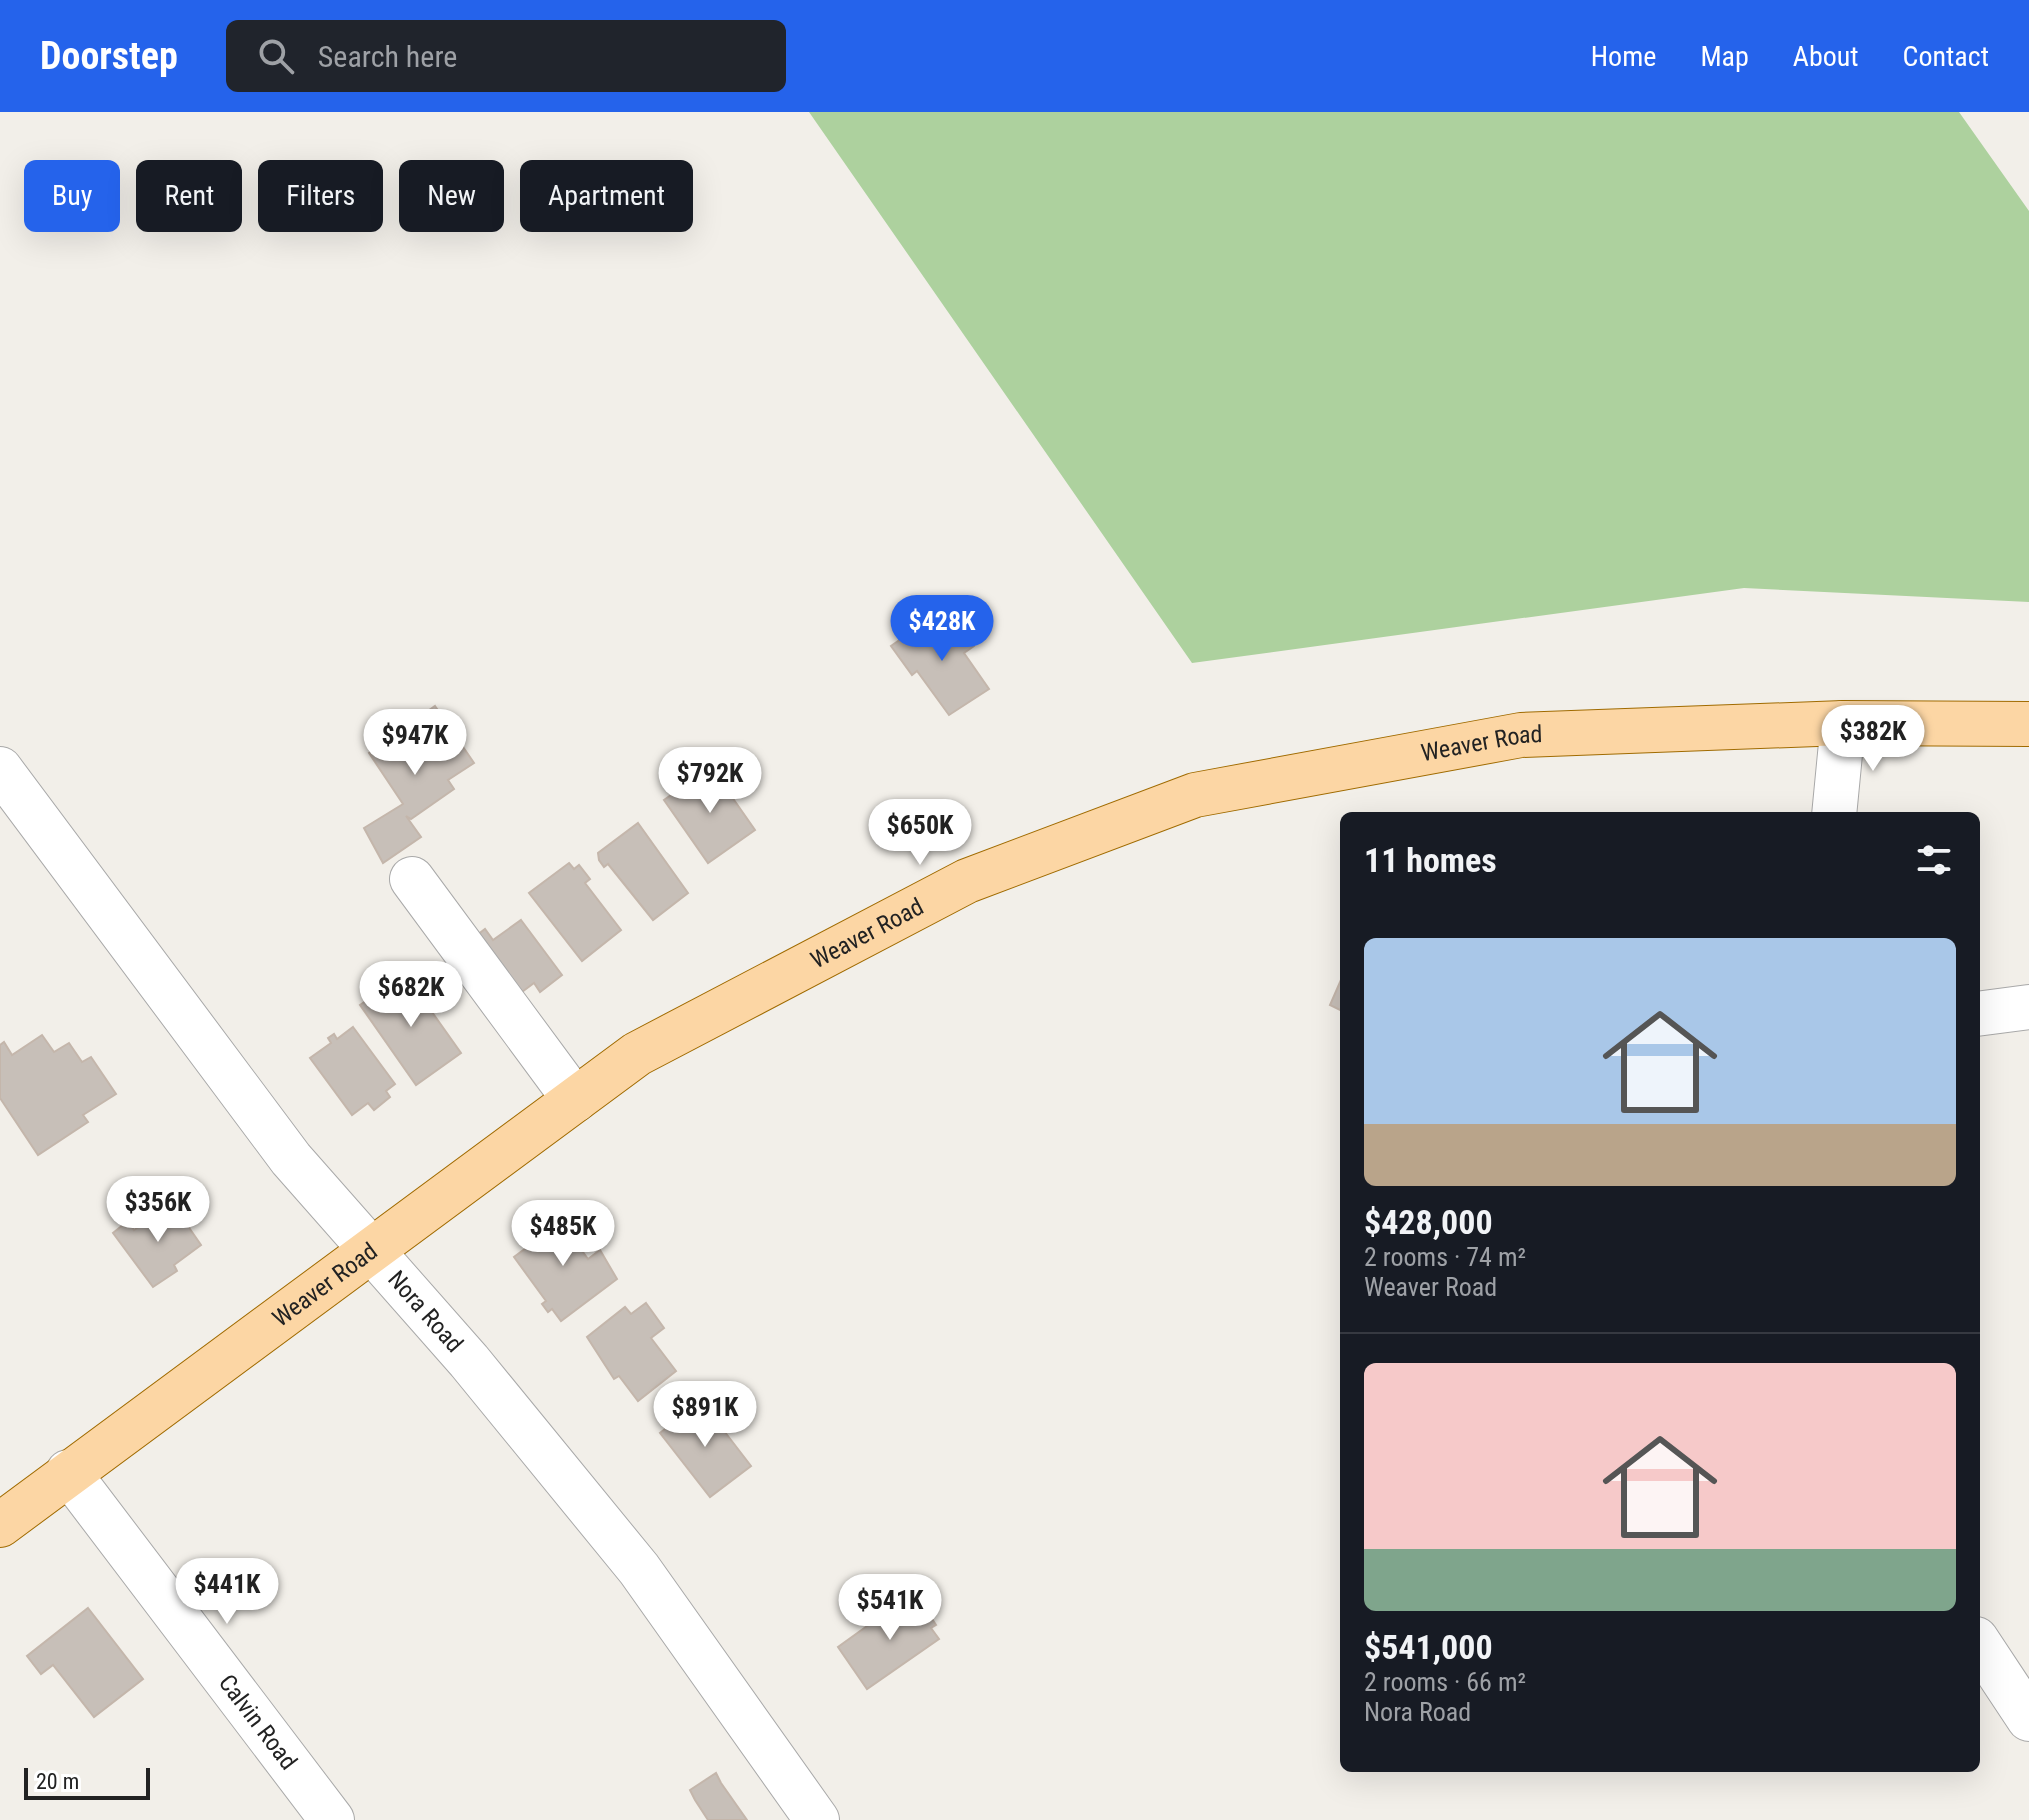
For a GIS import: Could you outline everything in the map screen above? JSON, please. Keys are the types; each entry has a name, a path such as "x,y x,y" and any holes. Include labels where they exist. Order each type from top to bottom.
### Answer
{"main road":[{"name":"Weaver Road","path":"0,1525 369,1249 637,1054 967,881 1195,795 1521,735 1843,723 2029,724"}],"street":[{"path":"1834,812 1843,723"},
{"name":"Nora Road","path":"0,769 291,1159 469,1361 639,1569 817,1820"},
{"path":"412,879 575,1100"},
{"path":"1980,1013 2029,1007"},
{"name":"Calvin Road","path":"68,1472 332,1820"},
{"path":"1980,1645 2029,1719"}],"green space":[{"path":"809,112 1959,112 2029,211 2029,602 1744,588 1192,663"}],"building":[{"path":"937,614 950,632 959,625 974,646 964,653 989,689 949,715 917,671 912,675 891,646"},
{"path":"435,706 474,763 448,780 454,789 411,819 406,816 421,837 383,863 364,828 403,804 369,753"},
{"path":"711,767 755,830 708,863 664,800"},
{"path":"638,823 688,893 653,920 608,864 604,867 599,860 598,853"},
{"path":"569,863 574,869 579,865 590,879 585,883 621,930 582,961 529,893"},
{"path":"521,920 562,975 540,992 534,983 518,995 472,939 485,929 493,940"},
{"path":"405,974 461,1053 416,1085 360,1005"},
{"path":"1340,982 1340,1010 1330,1005"},
{"path":"353,1027 395,1084 386,1091 390,1097 374,1110 368,1103 352,1115 310,1058 331,1043 328,1038 334,1034 337,1039"},
{"path":"42,1035 54,1052 69,1043 82,1062 91,1057 116,1094 83,1115 88,1122 38,1155 0,1098 0,1045 4,1042 12,1055"},
{"path":"172,1203 201,1245 174,1265 177,1271 153,1287 113,1233 128,1221 134,1230"},
{"path":"554,1212 588,1259 600,1250 617,1279 561,1321 552,1309 548,1312 542,1304 546,1301 514,1257 534,1242 526,1232"},
{"path":"646,1303 664,1328 651,1338 676,1371 638,1401 619,1376 614,1379 587,1337 625,1307 631,1314"},
{"path":"701,1401 751,1466 710,1497 660,1433"},
{"path":"909,1596 918,1608 923,1605 936,1625 931,1628 939,1639 867,1689 838,1647"},
{"path":"88,1608 143,1679 94,1717 53,1665 41,1674 27,1656"},
{"path":"716,1773 747,1820 708,1820 690,1790"}]}
